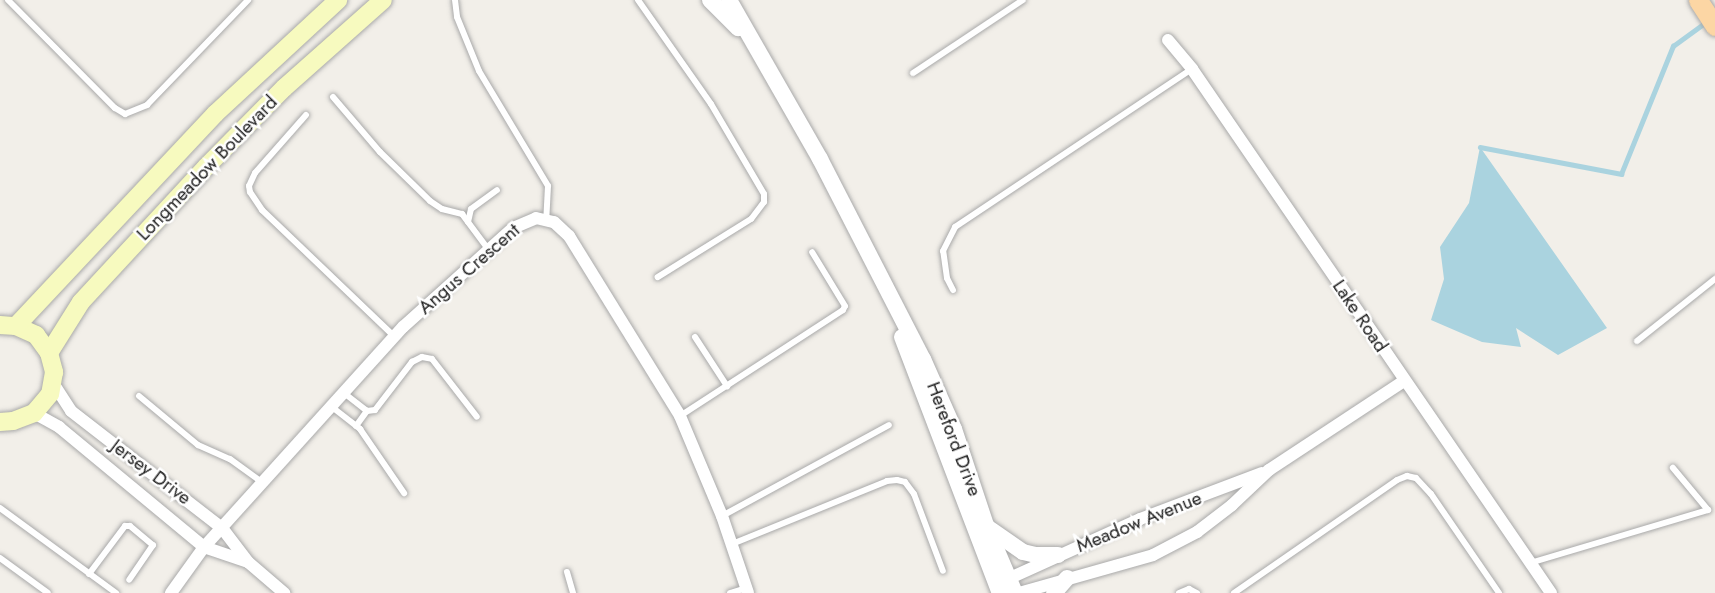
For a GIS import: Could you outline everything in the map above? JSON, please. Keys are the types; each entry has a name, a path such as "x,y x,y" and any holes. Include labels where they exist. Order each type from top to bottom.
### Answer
{"main road":[{"name":"Longmeadow Boulevard","path":"8,326 215,114 338,0"},
{"name":"Longmeadow Boulevard","path":"50,353 67,320 81,302 215,158 285,88 383,0"},
{"path":"1698,0 1715,26"},
{"path":"0,422 13,421 34,413 43,404 53,383 50,353 36,335 8,326"}],"street":[{"name":"Hereford Drive","path":"710,0 750,39"},
{"name":"Hereford Drive","path":"729,0 826,170 954,429 1010,590"},
{"name":"Lake Road","path":"1168,40 1192,69 1551,593"},
{"name":"Angus Crescent","path":"171,593 204,547 394,336 488,249 523,222 546,219 554,222 569,236 680,416 722,516 747,590"},
{"name":"Hereford Drive","path":"886,288 993,575 1010,590"},
{"name":"Meadow Avenue","path":"1067,578 1153,555 1186,537 1232,505 1269,470 1404,381"},
{"name":"Jersey Drive","path":"53,383 71,411 222,528 248,562 284,593"},
{"name":"Jersey Drive","path":"34,413 69,435 204,547 248,562"},
{"name":"Meadow Avenue","path":"1010,590 1058,555 1140,519 1269,470"},
{"path":"986,525 1001,539 1023,552 1058,555"},
{"path":"1010,590 1049,589 1067,578"}],"lane":[{"path":"8,0 115,108 125,114 147,105 248,0"},
{"path":"455,0 457,17 479,71 548,186 550,201 546,219"},
{"path":"638,0 711,104 761,183 764,194 764,202 751,219 658,277"},
{"path":"913,74 1023,0"},
{"path":"953,290 947,278 943,251 955,227 1192,69"},
{"path":"333,97 380,152 430,201 442,209 462,214 488,249"},
{"path":"306,116 255,173 249,186 250,192 262,210 394,336"},
{"path":"468,222 471,209 496,190"},
{"path":"680,416 844,310 845,306 812,252"},
{"path":"1637,341 1715,279"},
{"path":"695,337 727,386"},
{"path":"356,426 368,411 375,410 406,368 422,357 432,359 477,417"},
{"path":"342,392 368,411"},
{"path":"139,396 198,445 230,459 262,482"},
{"path":"330,406 356,426 404,493"},
{"path":"722,516 889,425"},
{"path":"1530,563 1712,509 1673,468"},
{"path":"1234,593 1387,486 1407,476 1416,478 1431,494 1499,593"},
{"path":"730,545 887,481 897,480 905,482 914,494 943,571"},
{"path":"0,508 116,593"},
{"path":"89,573 125,526 130,526 153,545 130,580"},
{"path":"0,558 48,593"},
{"path":"567,572 573,593"},
{"path":"1180,593 1189,589 1197,593"},
{"path":"730,593 747,590"}],"water":[{"path":"1480,147 1607,328 1558,355 1516,328 1521,347 1482,342 1431,320 1444,279 1440,247 1469,203"}],"waterway":[{"path":"1480,147 1621,174 1673,46 1705,23"}]}
